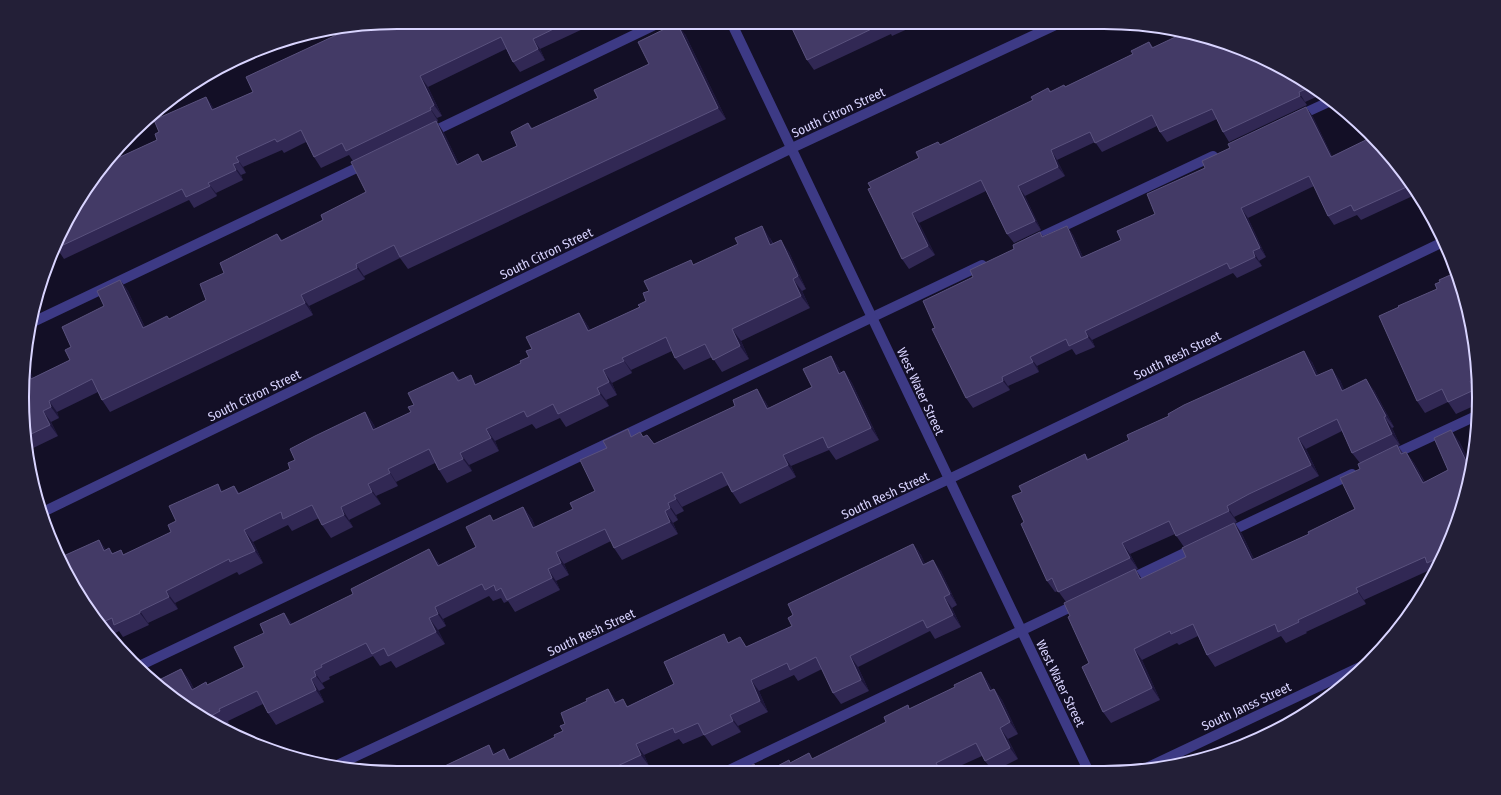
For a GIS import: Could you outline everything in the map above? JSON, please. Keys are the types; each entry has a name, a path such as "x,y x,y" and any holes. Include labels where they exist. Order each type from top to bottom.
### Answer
{"street":[{"path":"418,138 646,29"},
{"name":"West Water Street","path":"734,29 1086,766"},
{"name":"South Citron Street","path":"47,510 792,148 1047,29"},
{"path":"1290,120 1326,103"},
{"path":"1023,246 1225,151"},
{"path":"38,320 375,159"},
{"name":"South Resh Street","path":"343,762 949,479 1438,244"},
{"path":"143,664 994,259"},
{"path":"1379,462 1471,418"},
{"path":"1122,583 1365,468"},
{"path":"737,766 1086,600"},
{"name":"South Janss Street","path":"1160,762 1349,672"}],"building":[{"path":"398,29 554,29 533,39 538,49 513,62 501,37 420,76 434,105 430,108 431,110 346,151 342,143 314,157 301,130 277,142 275,139 236,157 239,162 233,164 236,170 208,183 210,186 186,197 182,189 62,246 78,213 105,173 119,156 120,157 157,140 155,134 159,132 155,120 206,97 212,110 253,92 246,77 339,34 349,32"},
{"path":"665,29 680,29 718,108 400,257 394,245 356,264 357,268 301,295 305,303 102,400 92,379 49,401 51,407 43,411 50,425 31,434 29,398 30,377 31,379 70,360 65,350 71,347 62,327 104,306 97,291 120,280 143,328 167,316 169,319 206,300 200,284 224,273 220,263 277,234 281,241 323,220 321,215 366,192 351,162 436,121 457,165 478,154 482,162 517,146 511,132 528,123 531,129 598,98 594,90 649,64 638,42"},
{"path":"792,29 872,29 807,60"},
{"path":"1177,36 1199,42 1245,57 1288,78 1305,89 1299,92 1300,96 1223,132 1212,109 1160,132 1152,115 1095,143 1090,132 1051,150 1058,167 1018,186 1035,221 1007,234 981,180 912,213 928,246 902,259 868,189 871,188 868,183 919,158 916,152 938,142 940,145 1033,100 1031,97 1048,88 1050,92 1064,85 1065,87 1133,54 1131,51 1149,42 1152,48"},
{"path":"1306,107 1331,157 1367,140 1396,173 1406,187 1354,211 1351,205 1328,216 1309,176 1241,208 1260,248 1253,251 1255,257 1230,269 1227,263 1085,331 1088,337 1069,346 1066,339 1030,357 1033,362 1002,377 1003,381 966,398 932,329 935,328 923,301 973,277 970,270 1014,249 1013,245 1040,232 1042,237 1067,226 1081,258 1121,240 1117,231 1155,214 1147,194 1205,168 1202,161 1230,148 1228,144"},
{"path":"762,226 770,245 781,240 798,276 793,279 801,296 732,329 740,346 713,360 705,344 675,358 666,337 622,358 624,361 603,370 609,382 597,388 600,394 558,414 553,404 527,417 524,411 486,429 491,438 460,453 463,459 439,470 429,449 388,469 390,473 368,484 372,492 341,507 344,515 322,525 312,505 283,519 281,512 244,530 255,551 230,562 229,559 166,591 169,597 114,625 112,618 105,621 78,582 65,555 99,540 104,551 109,548 112,554 121,550 123,555 171,532 168,525 176,521 169,506 218,484 221,492 234,486 238,494 290,469 288,463 295,460 290,449 365,412 373,430 411,412 408,407 414,405 408,393 453,372 458,381 471,375 475,385 521,363 520,361 529,357 526,351 532,349 526,337 579,313 588,331 640,307 638,305 646,301 643,293 649,291 644,281 691,260 693,265 738,244 735,238"},
{"path":"1451,275 1459,302 1469,349 1472,391 1448,402 1442,389 1417,401 1379,316 1437,289 1435,284 1440,282 1439,280"},
{"path":"1304,351 1316,376 1332,369 1342,391 1366,379 1386,416 1384,417 1392,434 1352,453 1337,419 1298,438 1311,465 1227,506 1229,511 1176,536 1169,521 1122,543 1130,558 1058,592 1052,578 1047,581 1021,524 1024,522 1012,496 1022,492 1019,486 1085,454 1087,460 1129,440 1127,435 1169,416 1168,414 1184,405"},
{"path":"831,356 839,374 844,371 871,428 828,448 823,437 783,455 788,465 732,492 722,472 674,495 676,499 668,503 670,508 665,511 670,522 614,548 605,529 556,552 561,563 548,569 552,578 507,600 501,588 496,591 494,585 485,590 482,584 435,607 438,614 429,618 436,632 388,656 384,648 372,654 366,643 321,665 322,667 314,671 316,676 311,679 316,690 268,713 257,691 219,709 220,711 211,716 173,690 160,679 181,669 192,690 206,682 207,685 244,667 234,647 264,633 260,624 284,613 290,625 353,594 351,589 429,549 438,566 476,547 466,527 490,515 493,521 523,507 533,528 573,509 570,503 595,491 580,460 607,448 603,441 628,429 631,437 640,432 643,437 647,435 654,444 735,406 733,400 757,389 767,409 812,387 803,369"},
{"path":"1451,430 1466,461 1452,516 1444,539 1434,560 1427,563 1425,557 1356,588 1358,592 1298,620 1299,622 1278,632 1275,624 1207,655 1193,624 1171,634 1170,631 1134,649 1152,688 1103,712 1082,667 1089,663 1068,617 1070,616 1064,603 1135,569 1140,579 1186,557 1182,548 1234,523 1252,560 1309,534 1308,532 1355,509 1340,478 1360,469 1358,464 1397,445 1401,454 1406,452 1423,483 1448,470 1434,438"},
{"path":"913,544 923,565 933,560 950,594 944,597 953,615 927,628 923,620 850,656 861,680 833,693 816,657 790,670 787,663 751,680 760,701 730,715 733,721 704,735 698,723 675,733 673,728 636,744 641,755 617,766 445,766 489,745 493,755 504,749 509,760 555,737 554,735 563,731 560,726 565,724 561,713 608,689 615,703 623,699 627,707 674,684 664,662 724,634 728,643 740,637 746,647 792,626 788,618 793,615 788,604"},
{"path":"981,672 990,691 994,689 1010,722 1000,728 1010,748 985,761 976,743 936,763 938,766 778,766 789,760 790,763 809,753 812,759 886,722 884,717 908,705 909,709 955,687 954,685"}]}
